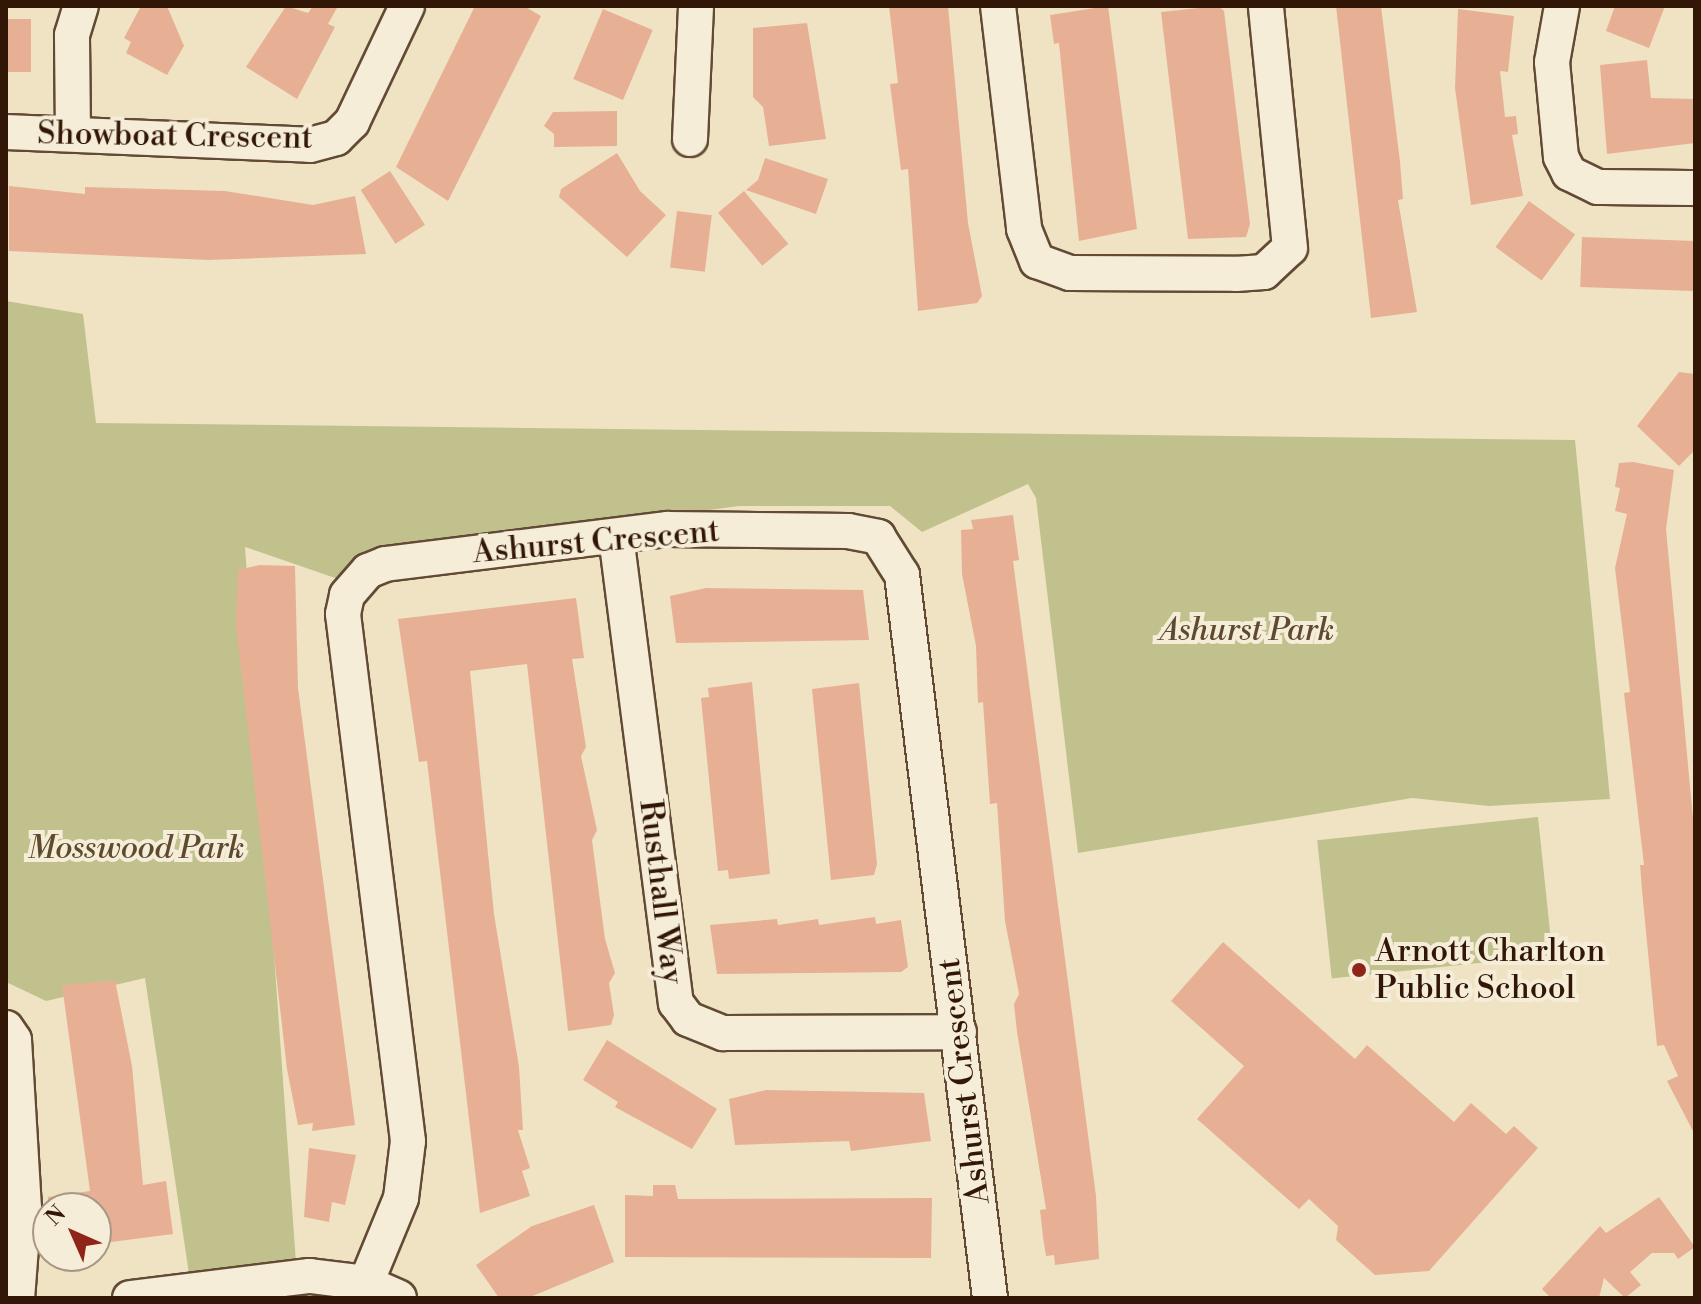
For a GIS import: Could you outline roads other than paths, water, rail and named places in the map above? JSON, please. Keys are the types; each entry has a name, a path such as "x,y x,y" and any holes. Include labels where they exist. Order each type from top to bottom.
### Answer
{"street":[{"path":"73,134 72,35 81,6"},
{"name":"Showboat Crescent","path":"6,132 310,145 336,138 352,122 407,6"},
{"path":"690,139 696,6"},
{"path":"998,6 1024,229 1037,261 1070,273 1236,274 1264,272 1290,248 1266,6"},
{"path":"1562,6 1552,62 1561,157 1569,173 1598,187 1695,188"},
{"name":"Ashurst Crescent","path":"366,1283 401,1198 408,1141 343,614 347,595 368,571 385,564 668,529 848,531 888,546 902,575 990,1298"},
{"name":"Rusthall Way","path":"616,536 676,1003 688,1019 723,1033 959,1032"},
{"path":"6,1028 14,1040 24,1208 17,1298"},
{"path":"130,1298 310,1276 366,1283 399,1298"}],"place":[{"name":"Arnott Charlton Public School","path":"1359,970"}],"park label":[{"name":"Ashurst Park","path":"1247,630"},
{"name":"Mosswood Park","path":"136,848"}]}
